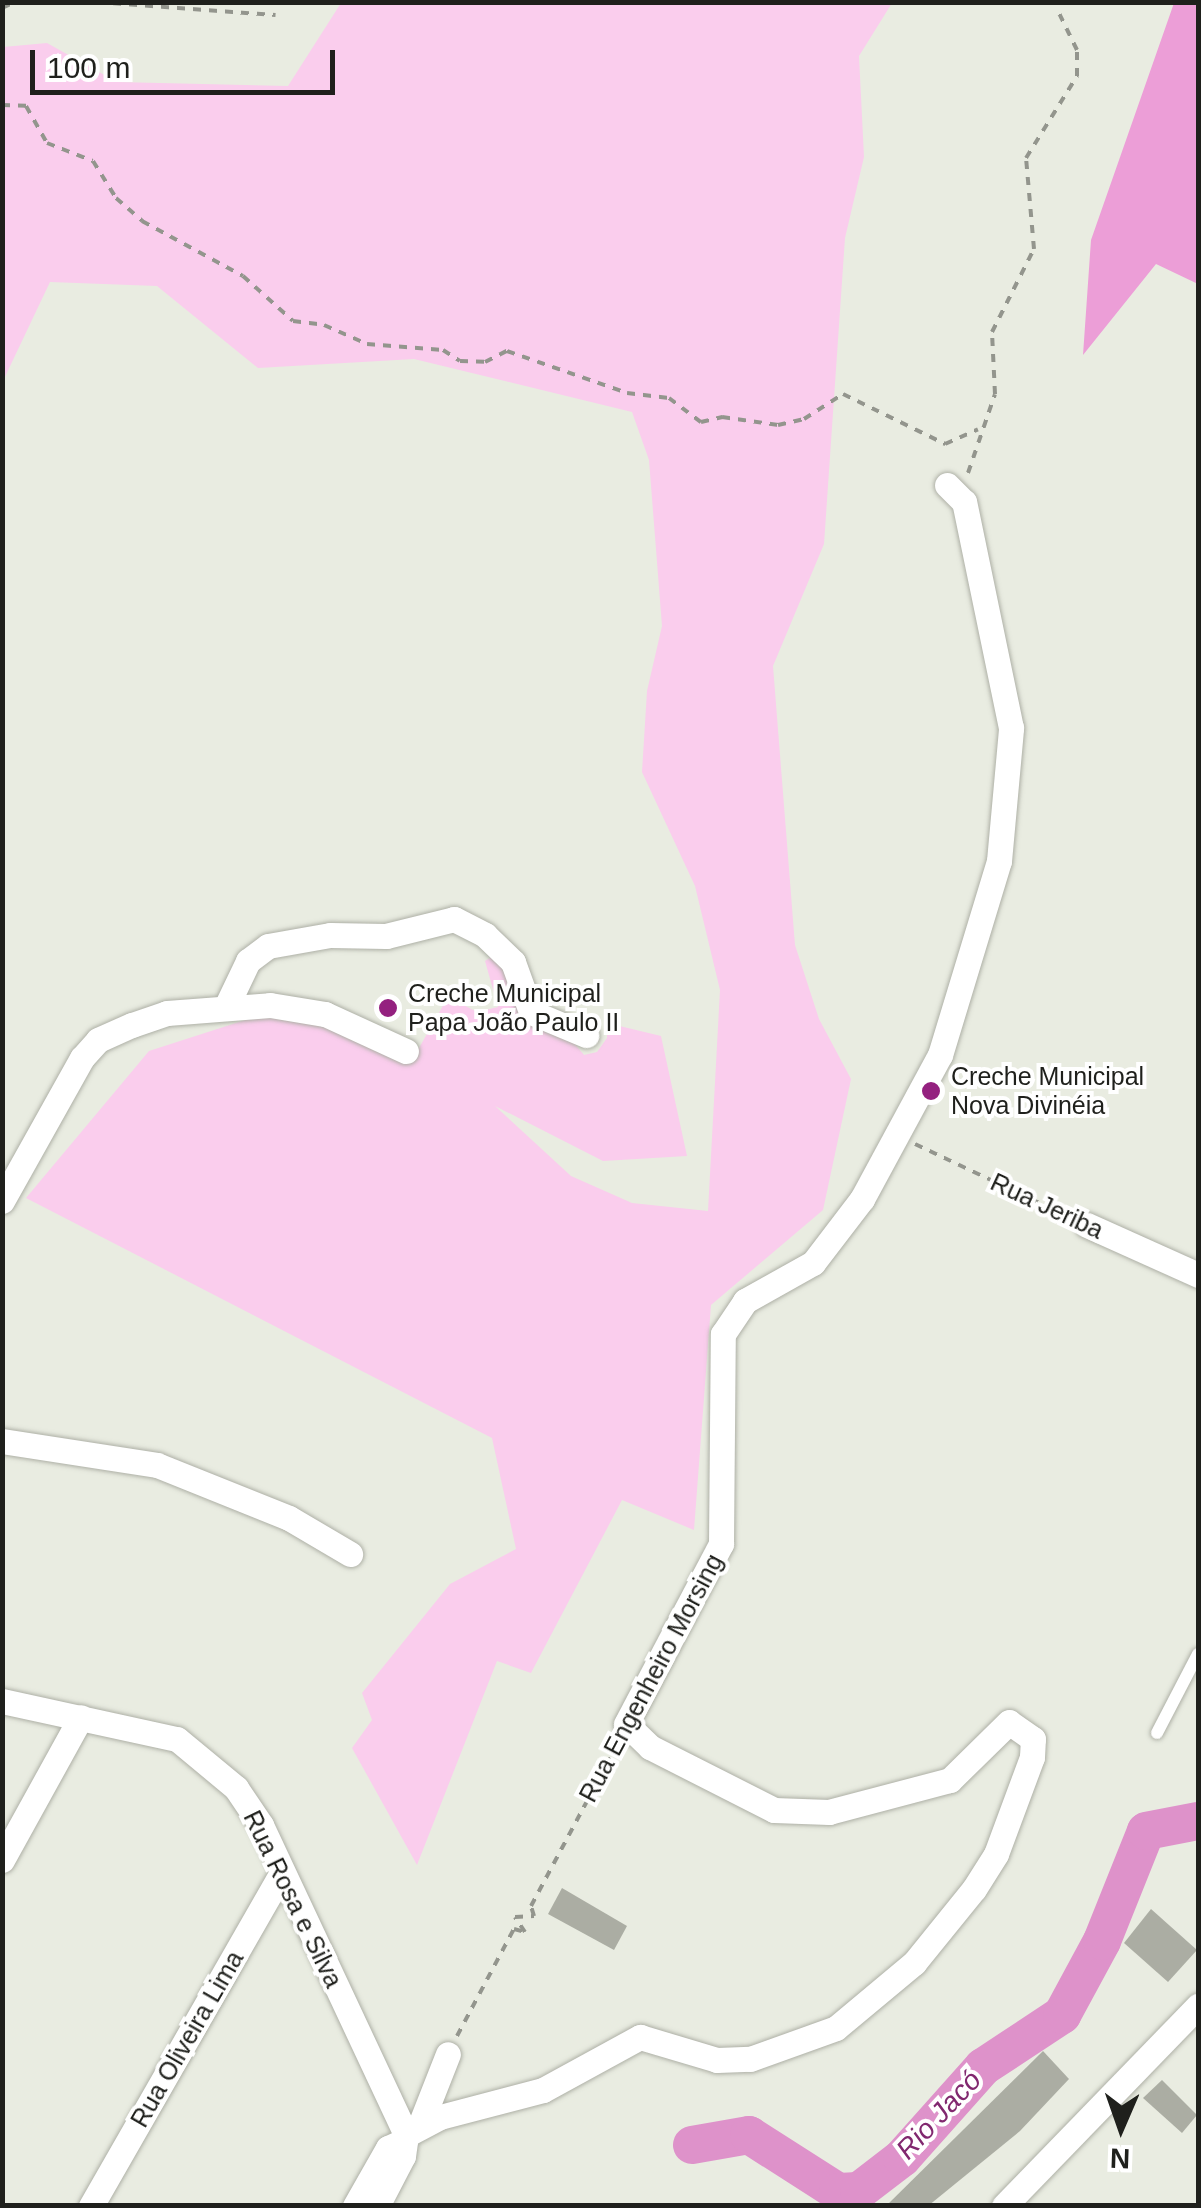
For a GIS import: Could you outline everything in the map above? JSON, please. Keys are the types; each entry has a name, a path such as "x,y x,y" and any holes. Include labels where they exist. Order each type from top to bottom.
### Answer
{"street":[{"name":"Rua Engenheiro Morsing","path":"626,1724 721,1544 723,1334 746,1301 792,1278 829,1246 897,1136 940,1055 987,904 1013,752 955,494"},
{"path":"227,1006 248,961 268,946 330,934 386,936 454,919 486,935 513,962 531,1012 586,1035"},
{"path":"2,1201 53,1105 98,1040 166,1014 227,1006 325,1014 406,1051"},
{"name":"Rua Jeriba","path":"1087,1225 1198,1276"},
{"path":"2,1440 157,1465 289,1518 350,1554"},
{"name":"Rua Rosa e Silva","path":"2,1701 177,1739 206,1759 261,1824 411,2133"},
{"path":"2,1860 81,1717"},
{"path":"355,2206 388,2148 411,2133 543,2090 640,2036 717,2060 750,2059 836,2028 914,1963 974,1889 996,1854 1032,1758 1033,1739 1009,1722 950,1780 828,1812 774,1810 650,1747 626,1724"},
{"name":"Rua Oliveira Lima","path":"92,2206 282,1873"},
{"path":"1004,2206 1198,2006"},
{"path":"376,2206 448,2054"}],"lane":[{"path":"1158,1733 1198,1654"}],"path":[{"path":"2,8 15,2"},
{"path":"97,2 276,15"},
{"path":"955,494 995,394 997,315 1024,278 1034,249 1026,158 1078,76 1074,40 1058,12"},
{"path":"2,105 26,106 47,143 93,161 116,198 142,221 243,276 294,321 324,325 367,344 443,350 460,361 484,362 508,351 627,393 669,398 700,422 722,417 778,425 804,419 843,394 945,444 978,429"},
{"name":"Rua Jeriba","path":"897,1136 1087,1225"},
{"name":"Rua Engenheiro Morsing","path":"448,2054 514,1929 526,1932 515,1916 534,1916 531,1906 626,1724"}],"shaded area":[{"path":"341,3 892,3 859,56 864,157 845,238 824,544 773,666 795,945 819,1019 851,1079 823,1210 711,1305 694,1530 622,1500 531,1673 497,1661 417,1865 352,1748 372,1720 362,1693 450,1584 516,1549 492,1438 26,1198 149,1051 270,1012 343,1030 411,1062 448,997 477,1012 498,1007 485,961 497,953 584,1055 597,1052 607,1038 607,1023 661,1036 687,1156 603,1161 495,1106 571,1176 632,1203 708,1211 720,990 695,886 642,772 647,691 662,626 649,460 632,412 414,359 258,368 157,286 50,282 3,381 3,47 47,43 117,82 288,86"},
{"path":"1174,3 1198,3 1198,284 1156,264 1083,355 1091,240"}],"building":[{"path":"562,1888 627,1926 614,1950 548,1914"},
{"path":"1151,1909 1197,1950 1168,1982 1124,1943"},
{"path":"1043,2051 1069,2079 1020,2131 928,2206 886,2206"},
{"path":"1162,2080 1197,2115 1182,2133 1143,2098"}],"waterway":[{"name":"Rio Jacó","path":"692,2145 749,2135 838,2192 859,2191 902,2158 983,2067 1062,2015 1102,1941 1146,1831 1198,1821"}],"place":[{"name":"Creche Municipal Papa João Paulo II","path":"388,1008"},
{"name":"Creche Municipal Nova Divinéia","path":"931,1091"}]}
